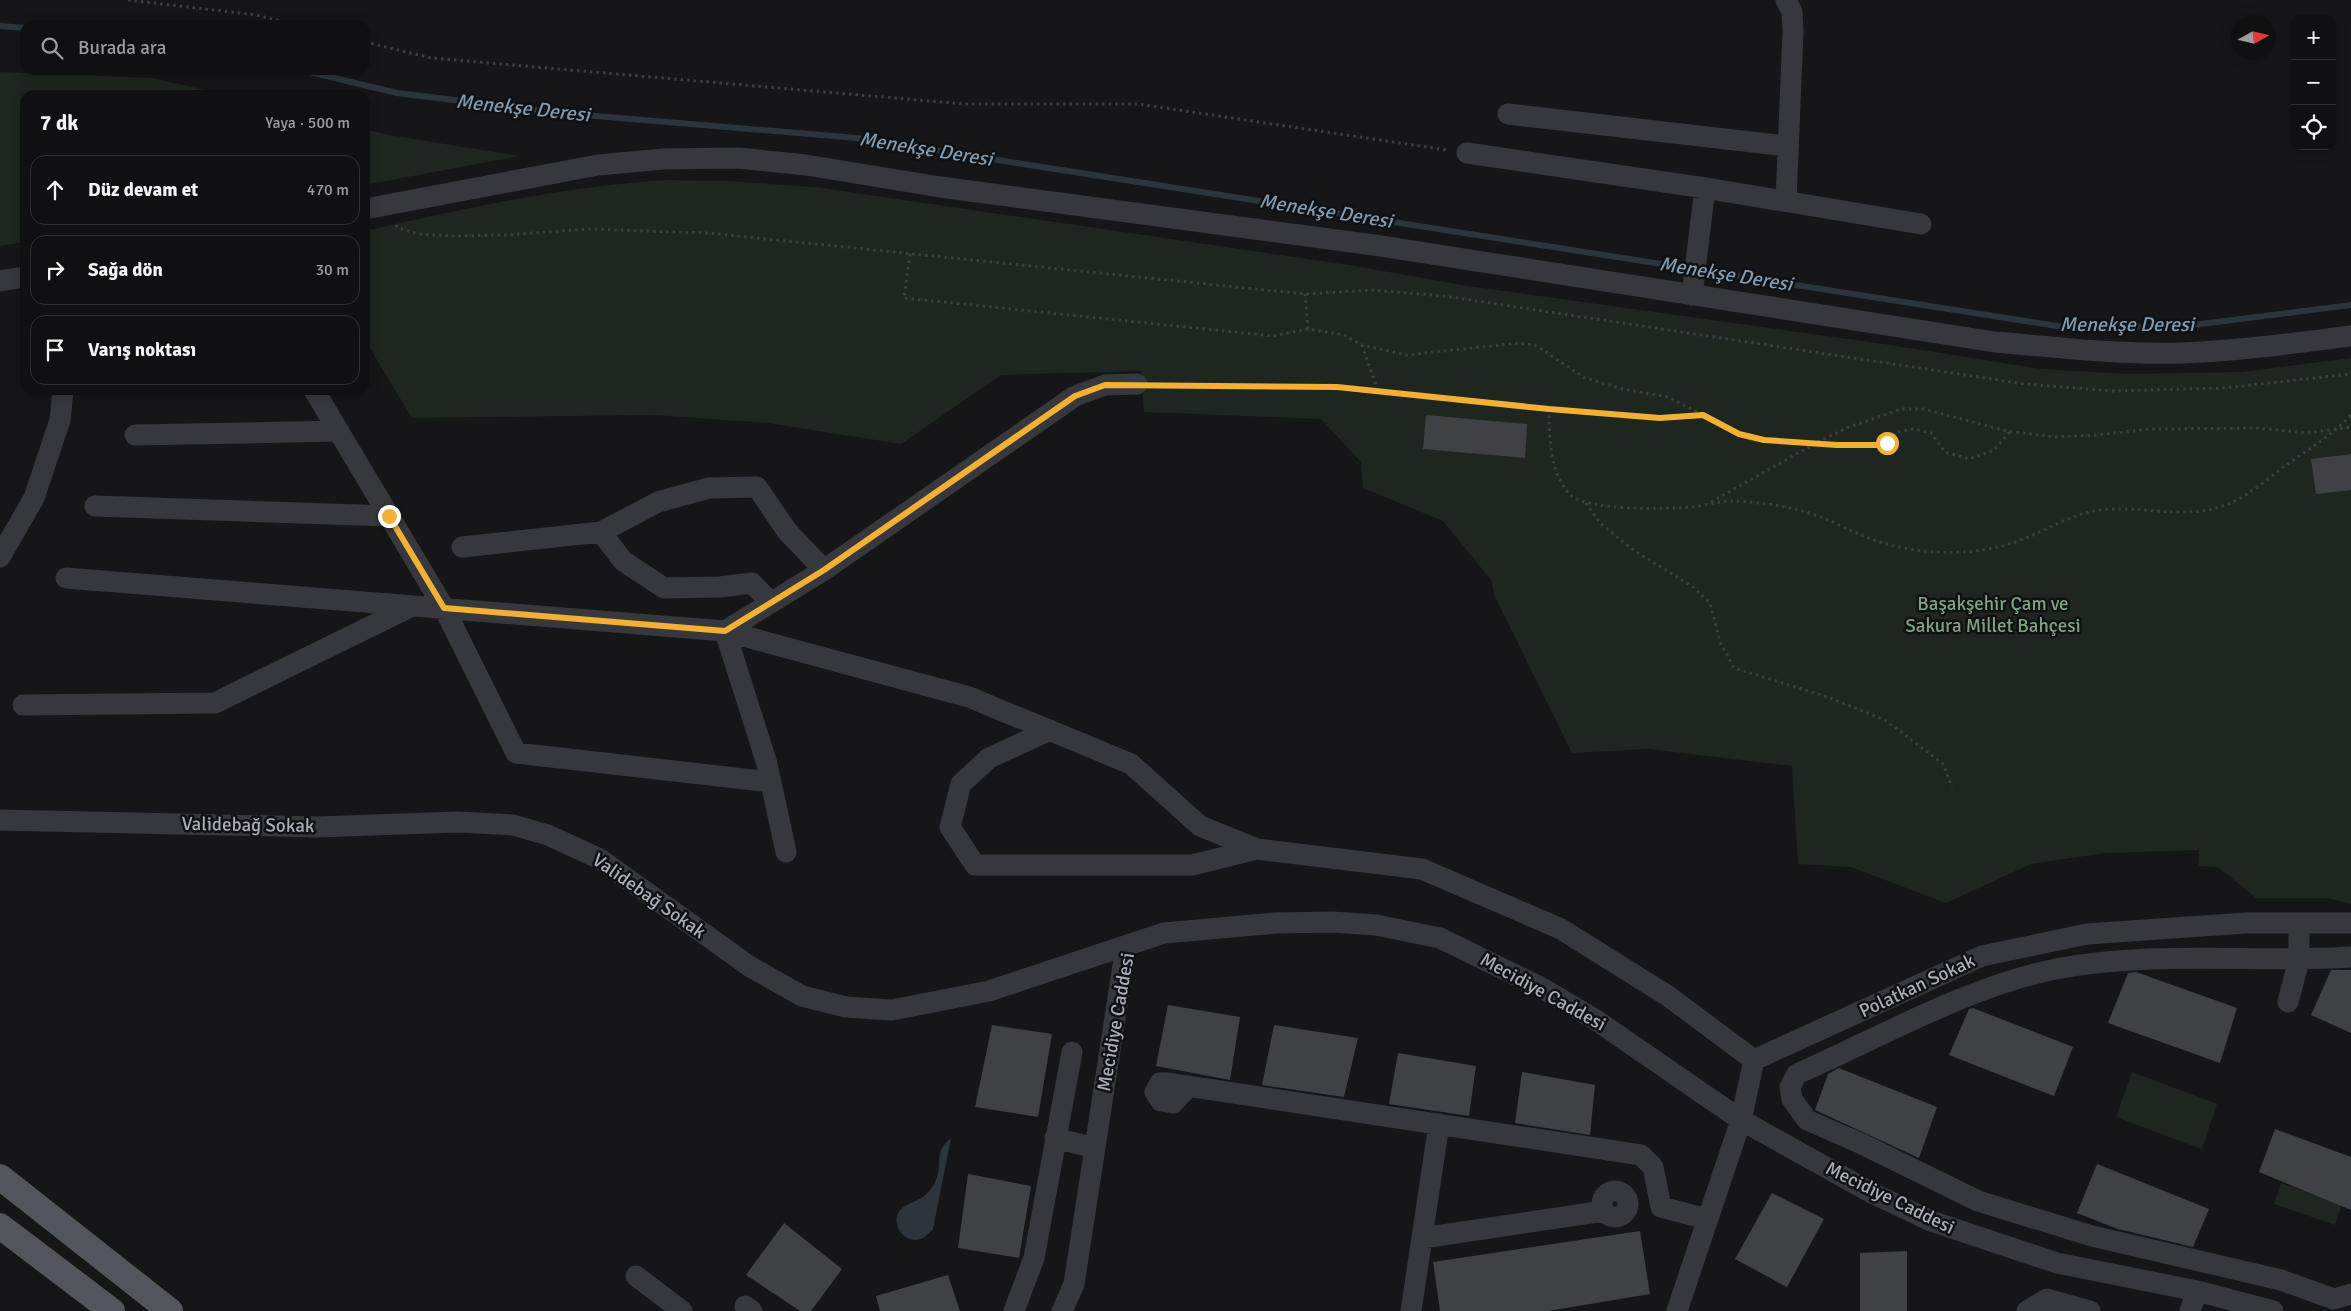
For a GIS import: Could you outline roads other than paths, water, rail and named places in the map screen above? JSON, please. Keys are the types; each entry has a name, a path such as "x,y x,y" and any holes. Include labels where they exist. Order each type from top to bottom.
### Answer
{"main road":[{"path":"0,1177 170,1311"},
{"path":"0,1226 112,1311"}],"street":[{"path":"1786,0 1792,12 1793,32 1786,201"},
{"path":"1508,114 1787,146"},
{"path":"1467,153 1705,188 1921,224"},
{"path":"370,208 598,164 663,159 738,158 806,165 940,187 1374,245 1995,342 2094,350 2179,353 2252,348 2351,336"},
{"path":"1692,295 1705,188"},
{"path":"0,282 20,278"},
{"path":"725,631 824,570 1075,396 1105,385 1138,384"},
{"path":"0,557 34,498 60,420 62,395"},
{"path":"317,395 444,608 516,754 771,782"},
{"path":"135,435 339,431"},
{"path":"462,547 601,532 658,502 709,488 757,486 787,531 824,570"},
{"path":"95,506 389,516"},
{"path":"601,532 623,561 664,588 720,588 752,583 771,603"},
{"path":"66,578 725,631 969,697 1050,730 1131,764 1200,826 1257,849 1422,869 1561,929 1668,996 1754,1060 1741,1120 1677,1311"},
{"path":"23,705 215,703 413,606"},
{"path":"725,631 771,782 786,852"},
{"path":"1050,730 989,758 961,784 950,827 975,865 1192,864 1257,849"},
{"name":"Validebağ Sokak","path":"0,820 317,827 458,822 513,825 548,835 600,859 749,966 802,996 846,1007 892,1010 989,991 1126,946"},
{"name":"Mecidiye Caddesi","path":"1062,1311 1074,1284 1126,946 1164,933 1304,922 1376,925 1440,938 1490,961 1596,1020 1741,1120 1872,1193 1930,1222 2057,1263 2198,1291 2273,1311"},
{"name":"Polatkan Sokak","path":"1754,1060 1982,956 2087,934 2246,923 2351,922"},
{"path":"2288,1002 2299,960 2299,923"},
{"path":"2351,957 2299,960 2160,958 2107,962 2048,971 1996,985 1907,1024 1797,1074 1790,1087 1792,1099 1806,1120 1862,1144 1978,1201 2092,1236 2281,1280 2334,1299 2351,1294"},
{"path":"1014,1311 1034,1258 1072,1052"},
{"path":"1189,1086 1641,1155 1653,1166 1661,1207 1707,1220"},
{"path":"1411,1311 1439,1124"},
{"path":"1055,1138 1095,1148"},
{"path":"1422,1238 1604,1211"},
{"path":"636,1276 682,1311"},
{"path":"2190,1311 2198,1291"},
{"path":"2027,1311 2046,1299 2090,1311"}],"waterway":[{"name":"Menekşe Deresi","path":"0,26 20,28"},
{"name":"Menekşe Deresi","path":"322,75 397,93 560,113 857,138 2070,328 2185,326 2351,305"}],"park label":[{"name":"Başakşehir Çam ve Sakura Millet Bahçesi","path":"1993,615"}]}
